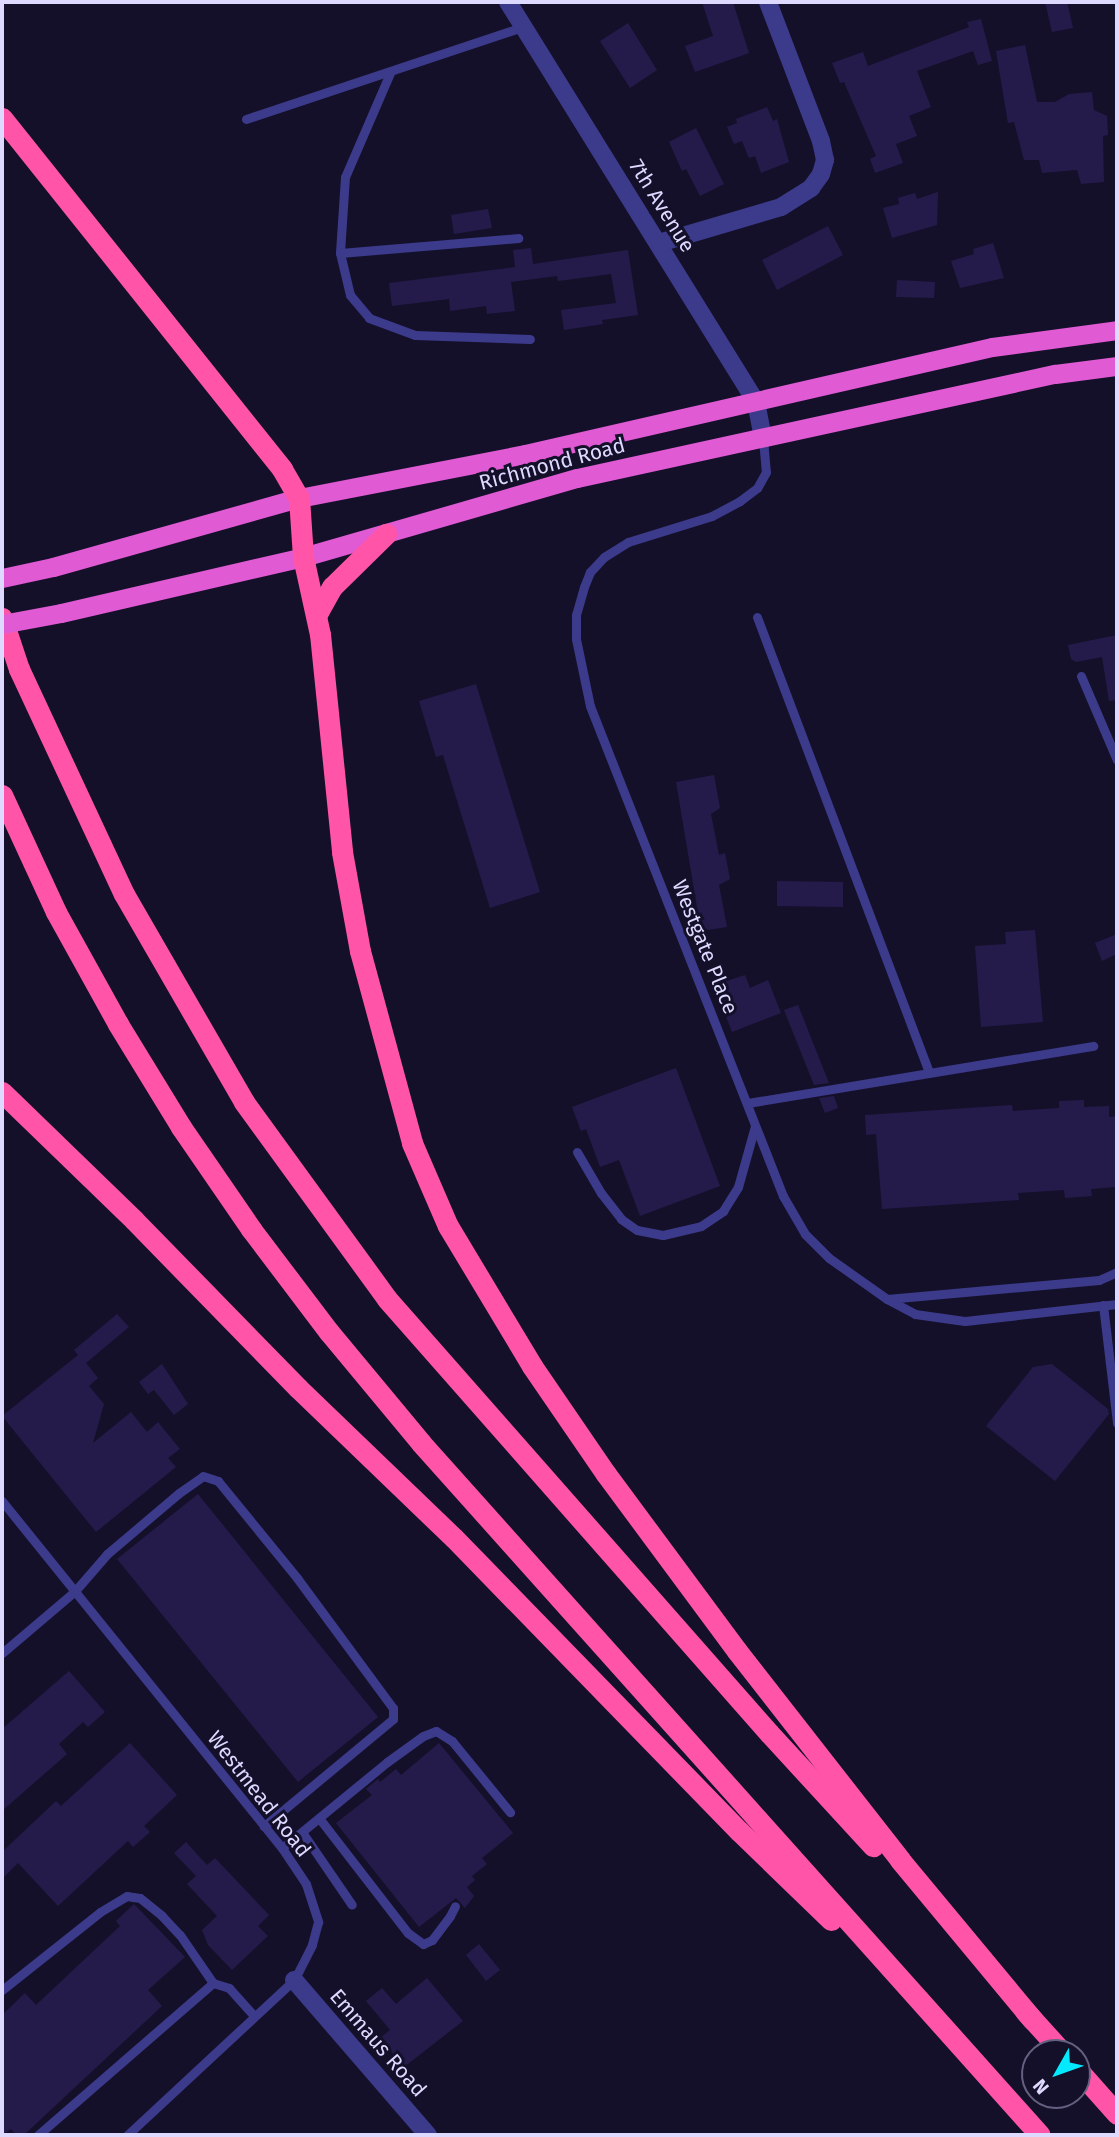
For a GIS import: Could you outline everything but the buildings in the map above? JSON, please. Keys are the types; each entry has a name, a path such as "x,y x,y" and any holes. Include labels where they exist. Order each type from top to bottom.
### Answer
{"highway":[{"path":"2,118 282,469 299,498 303,557 317,614 333,789 360,951 412,1143 448,1226 531,1367 606,1474 737,1651 882,1838 1033,2020"},
{"name":"Richmond Road","path":"2,578 53,567 299,498 525,454 992,346 1117,330"},
{"name":"Richmond Road","path":"2,624 303,557 577,478 1055,374 1117,366"},
{"path":"317,614 332,587 386,534"},
{"path":"2,618 19,669 124,894 244,1102 379,1288 769,1733 1050,2039"},
{"path":"2,795 56,912 118,1024 197,1150 328,1332 421,1443 1040,2135"},
{"path":"2,1092 134,1220 298,1388 454,1538 739,1831 952,2035"},
{"path":"1091,2085 1117,2114"}],"street":[{"name":"7th Avenue","path":"508,2 756,402 763,439"},
{"path":"659,243 781,207 811,188 821,174 825,160 821,141 768,2"},
{"name":"Emmaus Road","path":"294,1980 428,2135"}],"lane":[{"path":"246,120 523,27"},
{"path":"390,73 345,177 340,253 350,295 369,318 415,335 530,339"},
{"path":"340,253 518,238"},
{"name":"Westgate Place","path":"763,439 766,471 757,488 712,516 628,542 604,557 590,572 576,615 576,639 590,706 790,1212 805,1234 830,1258 887,1299 915,1314 965,1321 1117,1304"},
{"path":"757,617 929,1073"},
{"path":"1081,676 1117,760"},
{"path":"748,1103 1093,1046"},
{"path":"577,1152 601,1193 621,1219 637,1230 663,1235 701,1226 723,1210 738,1187 755,1126"},
{"path":"887,1299 1099,1280 1117,1272"},
{"path":"1103,1305 1117,1423"},
{"path":"2,1653 75,1591 107,1554 203,1476 218,1481 288,1567 393,1708 393,1719 264,1826"},
{"name":"Westmead Road","path":"2,1502 282,1849 306,1884 318,1922 312,1945 294,1980 253,2015 127,2135"},
{"path":"282,1849 387,1762 423,1736 436,1731 452,1741 510,1812"},
{"path":"319,1818 408,1933 423,1944 432,1940 454,1906"},
{"path":"302,1832 352,1905"},
{"path":"2,1990 100,1912 127,1896 140,1898 162,1916 180,1935 213,1983 229,1988 253,2015"},
{"path":"38,2135 213,1983"}]}
